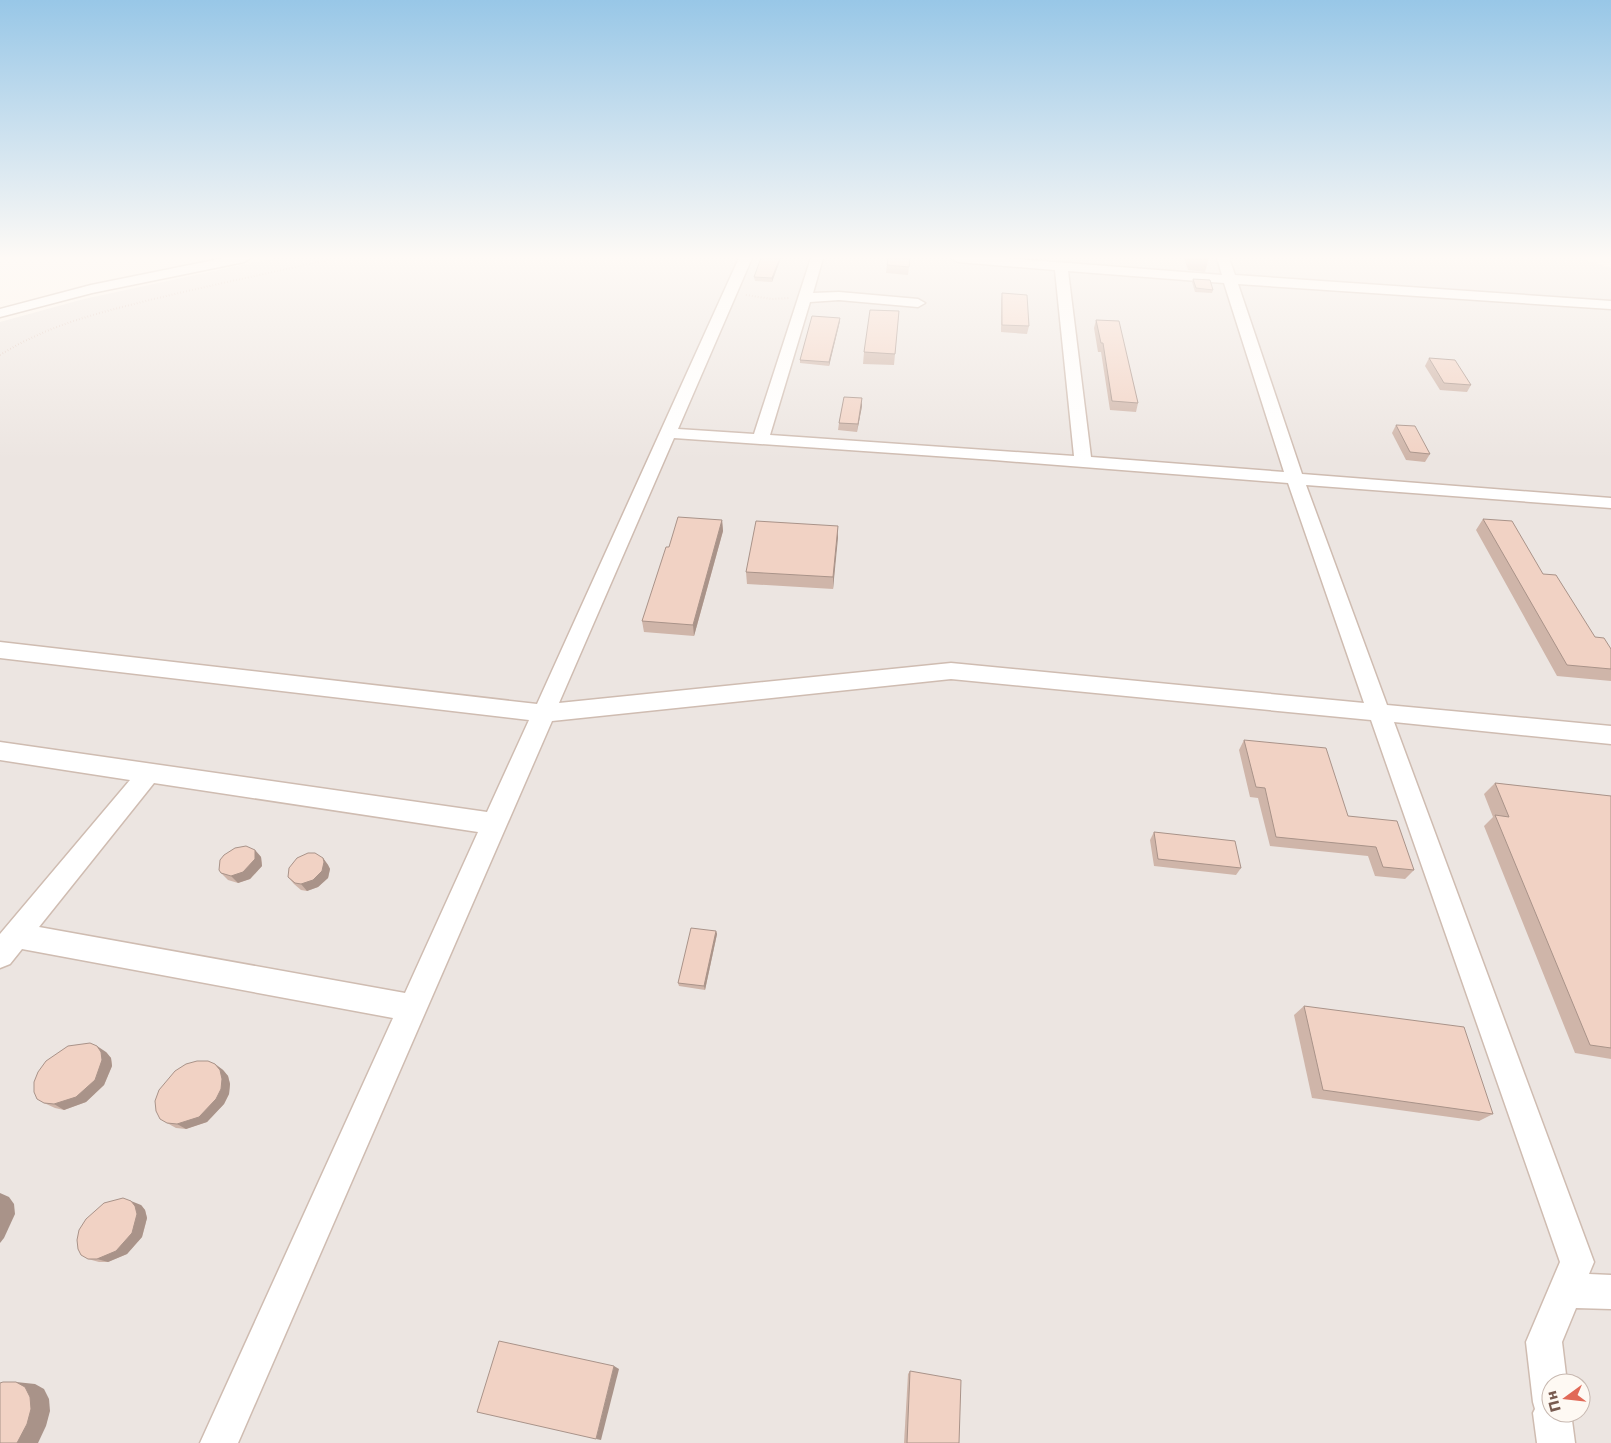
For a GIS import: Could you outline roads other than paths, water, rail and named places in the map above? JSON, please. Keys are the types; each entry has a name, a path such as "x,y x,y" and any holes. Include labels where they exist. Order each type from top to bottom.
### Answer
{"lane":[{"path":"219,1443 716,325"},
{"path":"761,439 796,325"},
{"path":"1068,325 1083,462"},
{"path":"1245,325 1295,479 1577,1262 1544,1342 1548,1373"},
{"path":"668,433 1083,462 1611,503"},
{"path":"0,650 544,713 951,671 1611,735"},
{"path":"0,751 495,824"},
{"path":"8,945 149,773"},
{"path":"8,945 413,1008"},
{"path":"1565,1290 1611,1292"},
{"path":"1553,1423 1556,1443"}]}
